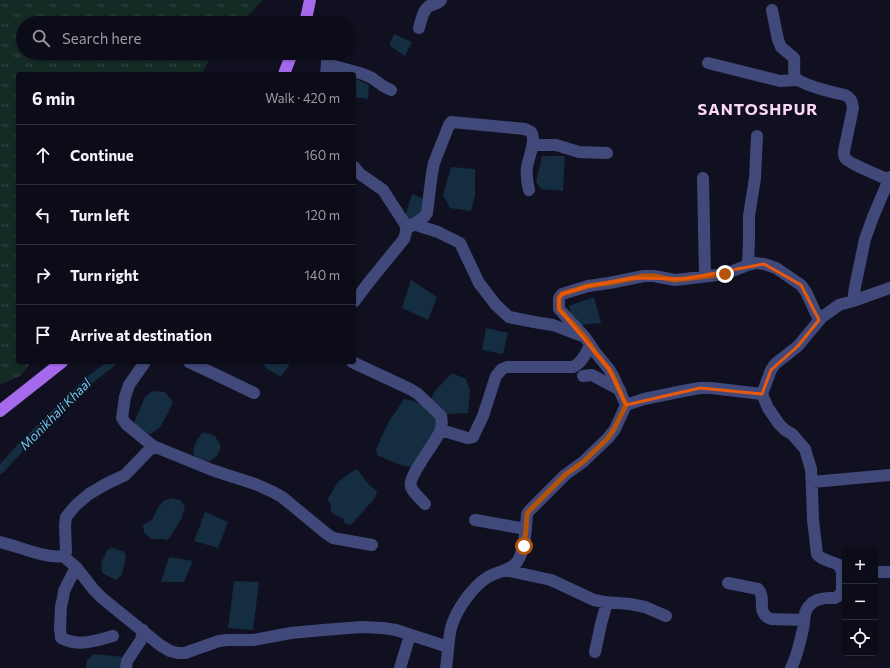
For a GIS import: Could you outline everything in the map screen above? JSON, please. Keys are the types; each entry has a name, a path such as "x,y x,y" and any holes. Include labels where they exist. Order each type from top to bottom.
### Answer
{"main road":[{"path":"309,16 310,0"},
{"path":"285,72 289,60"},
{"path":"0,411 59,364"}],"street":[{"path":"419,28 427,7 440,2 441,0"},
{"path":"772,10 778,40 781,47 794,58 795,77 797,80"},
{"path":"708,63 780,81 797,80 845,95 852,101 853,108 844,151 845,159 889,178 873,217 866,239 853,301"},
{"path":"327,64 356,72"},
{"path":"356,72 372,78 391,90"},
{"path":"356,299 404,238 410,227 427,213 434,163 450,123 455,122 525,129 530,132 532,135 533,145 527,168 529,190"},
{"path":"748,265 749,216 755,178 757,136"},
{"path":"533,145 556,145 579,152 607,153"},
{"path":"356,169 360,174 383,190 405,224 410,227 438,232 460,243 478,283 496,305 509,317 553,325 588,341"},
{"path":"703,178 705,276"},
{"path":"626,405 609,369 588,341 559,309 559,298 562,294 588,286 644,276 654,276 675,280 725,274 756,263 776,268 801,285 823,316"},
{"path":"842,569 834,562 820,559 817,554 812,520 811,469 805,449 792,434 779,424 768,408 762,394 770,370 775,364 798,346 823,316 839,305 890,288"},
{"path":"441,430 467,438 473,437 483,416 496,376 502,369 507,367 578,365 581,361 588,341"},
{"path":"144,364 129,385 125,397 122,418 126,424 153,446 212,470 255,484 273,492 282,497 333,538 372,545"},
{"path":"193,364 254,394"},
{"path":"356,364 410,389 418,394 441,416 441,430 410,480 412,490 425,504"},
{"path":"583,376 592,375 620,390"},
{"path":"446,668 451,629 455,618 470,593 476,586 489,577 513,566 518,562 524,546 527,514 531,508 565,475 583,462 608,438 626,405 644,399 700,388 762,394"},
{"path":"63,556 66,552 66,517 76,505 89,494 125,475 153,446"},
{"path":"812,482 890,475"},
{"path":"475,520 526,529"},
{"path":"0,542 36,553 63,556 76,567 102,598 160,645 178,653 191,651 209,644 227,640 253,640 291,633 362,627 396,630 448,647"},
{"path":"76,567 64,591 61,606 61,638 83,643 113,636"},
{"path":"505,570 551,580 594,600 645,607 666,616"},
{"path":"878,572 890,572"},
{"path":"728,583 758,589 761,594 764,615 771,619 804,620"},
{"path":"791,668 800,641 805,612 808,607 813,602 821,598 835,598 839,596 842,592 843,584"},
{"path":"595,652 600,624 607,602"},
{"path":"126,668 127,661 141,640 143,630"},
{"path":"400,668 410,635"}],"highlighted area":[{"path":"764,264 801,285 819,320 798,346 771,370 762,394 700,388 626,405 609,369 559,309 559,298 562,294 588,286 633,278 684,279"}],"green space":[{"path":"0,0 263,0 248,16 16,16 16,60 210,60 202,72 16,72 16,364 29,364 20,376 0,385"}],"water":[{"path":"394,34 412,42 405,56 389,45"},
{"path":"356,79 369,85 368,99 356,97"},
{"path":"542,156 565,156 563,191 541,189 536,182"},
{"path":"451,167 475,169 475,195 471,211 450,208 443,195"},
{"path":"412,194 433,203 417,227 404,220"},
{"path":"411,280 437,297 428,320 402,308"},
{"path":"594,297 601,323 573,326 569,306"},
{"path":"486,328 508,333 503,354 482,350"},
{"path":"263,364 290,364 281,377 266,368"},
{"path":"452,373 466,379 470,391 468,413 446,414 430,400 435,391"},
{"path":"152,391 165,392 173,402 160,427 151,434 142,433 133,425 145,397"},
{"path":"404,399 419,403 440,419 439,431 412,467 400,465 377,455 376,449 388,423"},
{"path":"203,432 215,436 221,446 217,456 210,461 199,459 193,454 196,442"},
{"path":"357,469 369,484 377,491 375,498 351,525 345,523 343,518 331,512 330,503 327,500 338,482"},
{"path":"171,498 180,500 185,506 182,518 168,540 152,539 144,533 143,525 152,520 163,501"},
{"path":"205,512 228,522 218,548 194,541"},
{"path":"114,548 124,552 126,556 122,575 116,580 102,573 101,563 108,549"},
{"path":"169,557 193,561 184,582 161,582"},
{"path":"234,581 259,582 253,630 228,628"},
{"path":"94,654 124,657 123,668 86,668 87,660"}],"waterway":[{"name":"Monikhali Khaal","path":"0,470 22,446 87,382 110,364"}],"district":[{"name":"SANTOSHPUR","path":"758,109"}],"route":[{"path":"524,546 527,514 531,508 565,475 583,462 608,438 626,405 609,369 585,337 559,309 559,298 562,294 588,286 644,276 654,276 675,280 725,274"}]}
